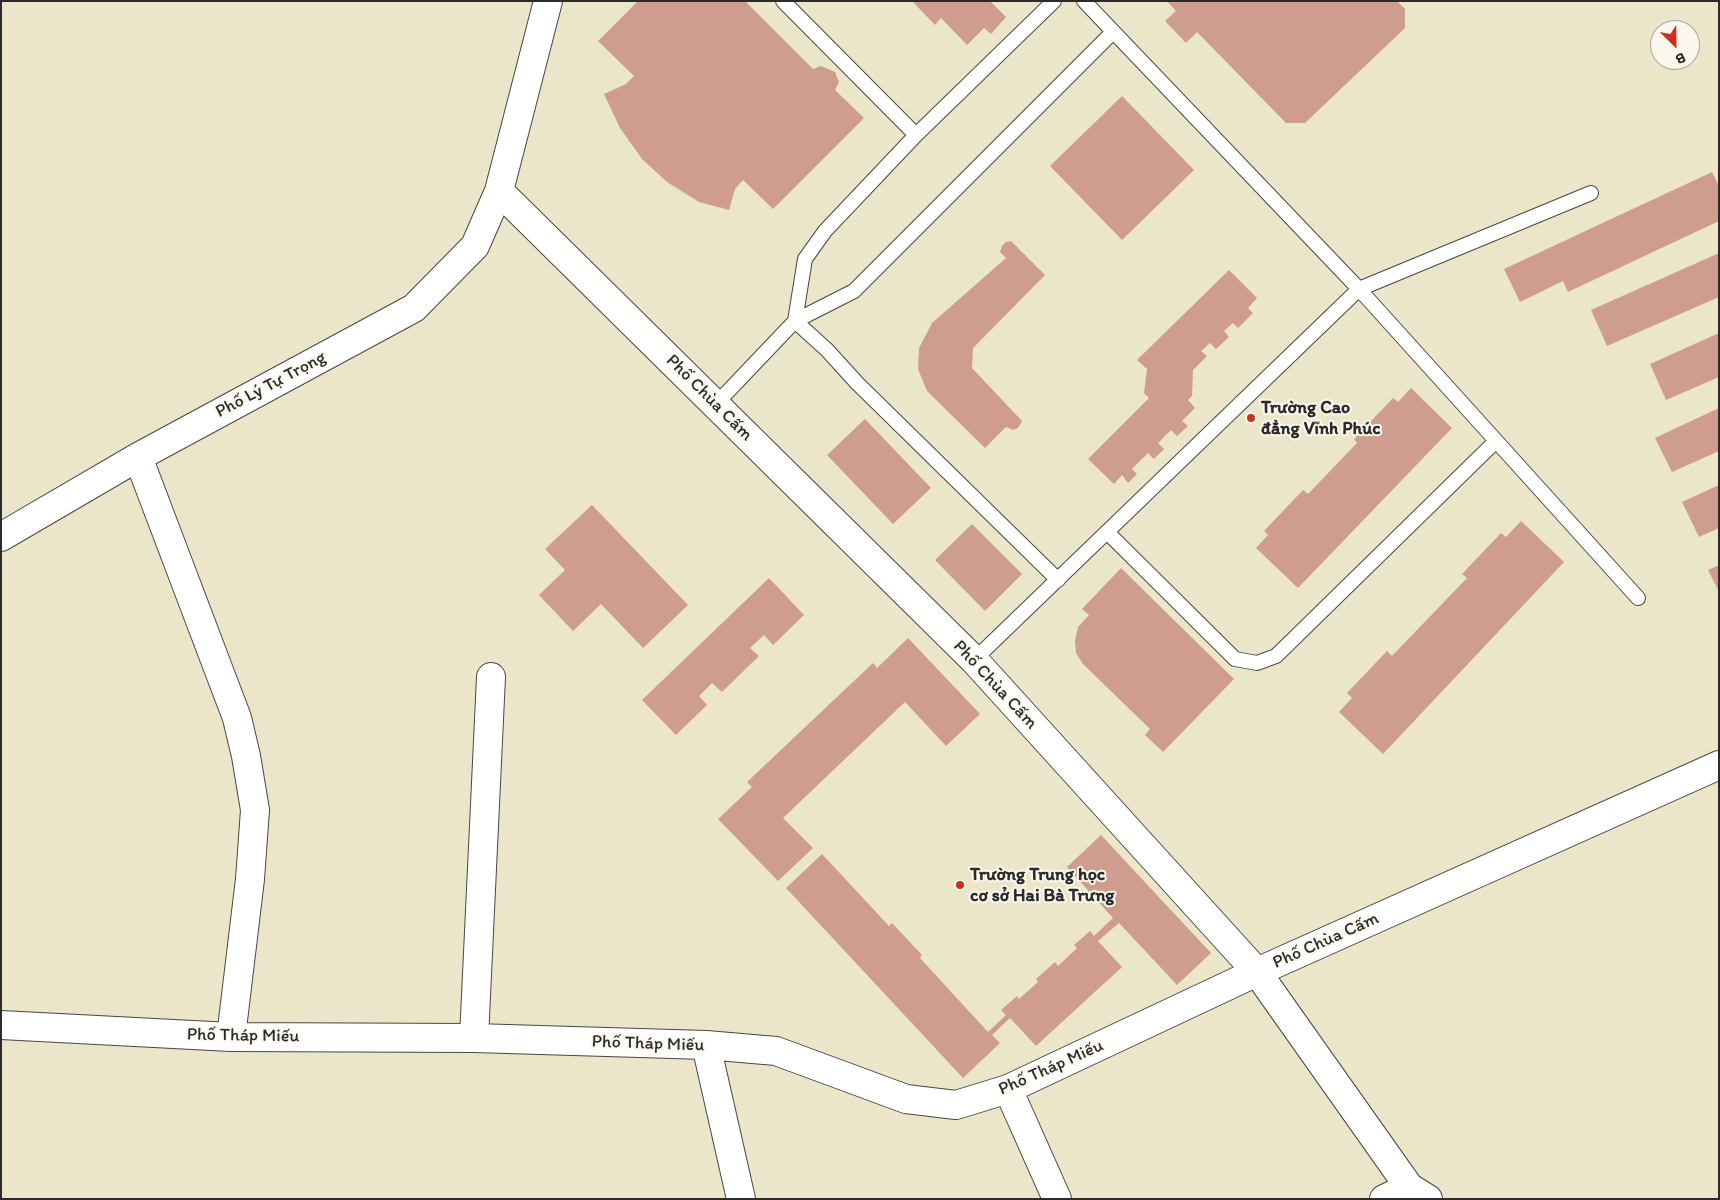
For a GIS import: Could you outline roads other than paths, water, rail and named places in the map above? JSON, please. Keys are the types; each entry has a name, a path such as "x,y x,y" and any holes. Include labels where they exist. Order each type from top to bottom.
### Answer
{"street":[{"path":"499,192 548,1"},
{"name":"Phố Chùa Cấm","path":"499,192 974,660 1257,972 1719,765"},
{"name":"Phố Lý Tự Trọng","path":"1,537 138,457 414,308 475,246 499,192"},
{"path":"138,457 237,718 251,783 255,810 250,879 231,1037"},
{"path":"474,1038 491,678"},
{"path":"1257,972 1418,1193 1384,1199"},
{"name":"Phố Tháp Miếu","path":"1,1025 231,1037 474,1038 706,1045 776,1051 906,1099 956,1105 1008,1089 1257,972"},
{"path":"706,1045 741,1199"},
{"path":"1008,1089 1057,1199"}],"lane":[{"path":"783,1 916,135"},
{"path":"795,321 805,259 825,231 916,135 1054,1"},
{"path":"1084,1 1359,289 1638,598"},
{"path":"716,404 795,321 854,291 1113,32"},
{"path":"974,660 1359,289 1591,192"},
{"path":"795,321 827,350 858,384 1058,580"},
{"path":"1107,532 1235,660 1257,663 1276,656 1496,441"}],"place":[{"name":"Trường Cao đẳng Vĩnh Phúc","path":"1251,418"},
{"name":"Trường Trung học cơ sở Hai Bà Trưng","path":"960,885"}]}
